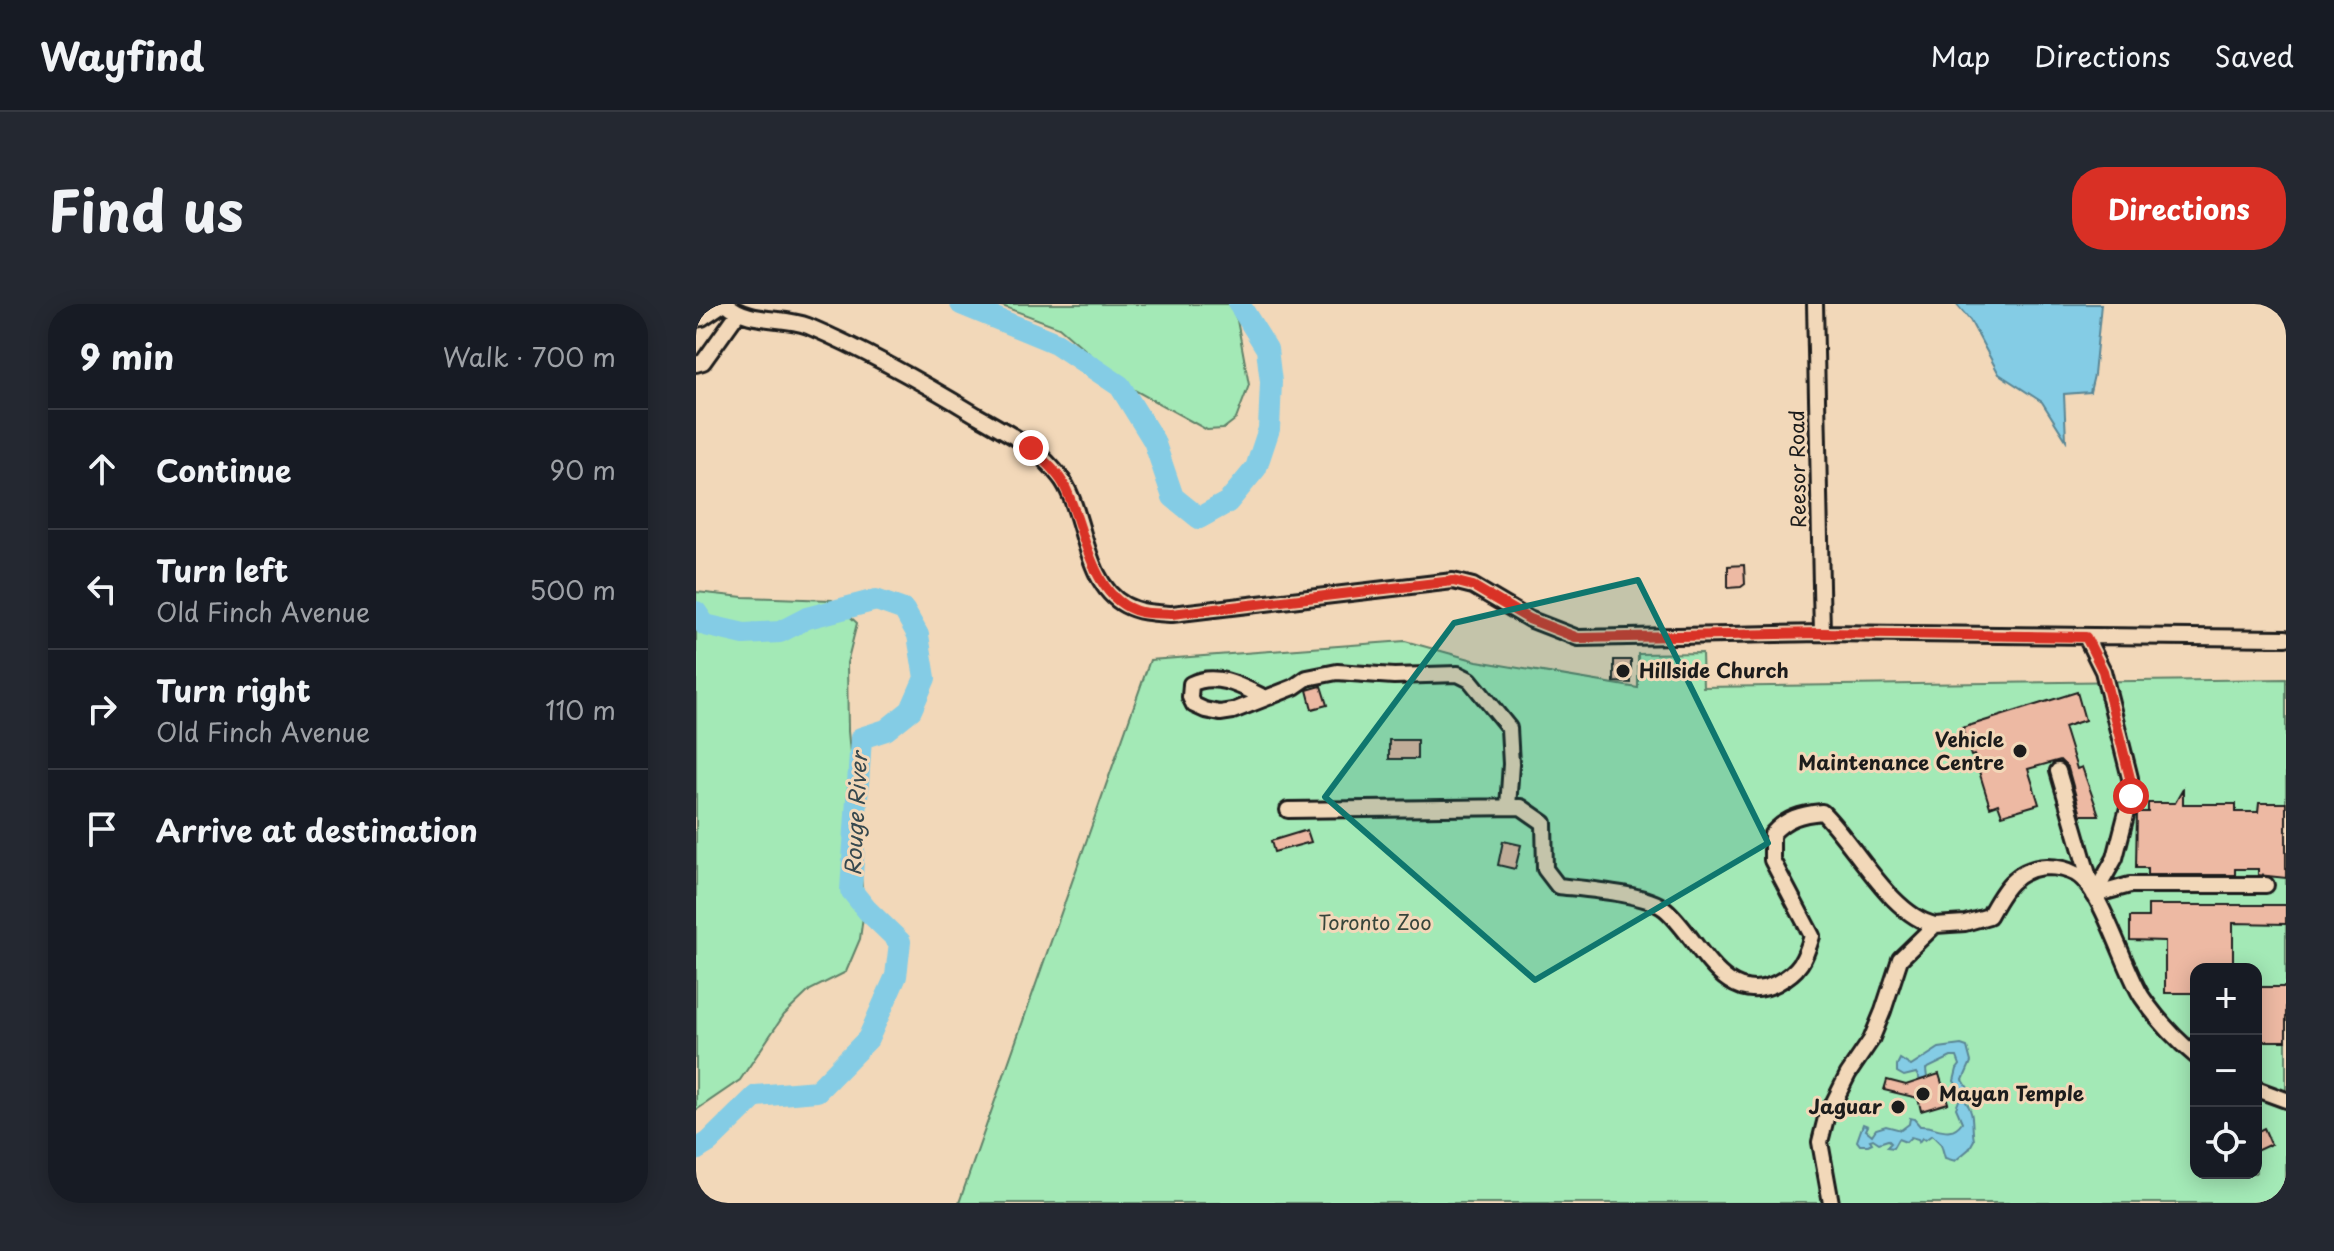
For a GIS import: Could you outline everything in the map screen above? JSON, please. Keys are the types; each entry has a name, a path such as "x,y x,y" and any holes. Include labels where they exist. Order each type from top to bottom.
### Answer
{"street":[{"name":"Reesor Road","path":"1815,304 1822,633"},
{"path":"696,364 703,362 729,307"},
{"path":"696,319 729,307 804,324 915,378 1031,448 1063,482 1092,563 1106,588 1122,604 1141,612 1172,614 1453,581 1473,586 1529,619 1578,638 1822,633 2286,638"},
{"path":"2086,637 2103,671 2130,778 2131,796 2115,858 2094,895"},
{"path":"1265,698 1223,680 1201,679 1191,684 1190,697 1194,705 1220,713 1233,711 1294,687 1307,678 1337,672 1394,676 1458,674 1470,680 1509,728 1511,764 1508,807"},
{"path":"2058,771 2094,895 2141,996 2177,1040 2190,1051"},
{"path":"1288,810 1521,807 1544,823 1545,869 1558,886 1626,894 1664,908 1723,977 1745,989 1767,988 1787,978 1806,959 1812,936 1772,860 1772,834 1782,823 1802,814 1822,812 1835,824 1879,884 1913,917 1935,925 1965,923 1989,916 2005,887 2024,872 2039,868 2056,867 2078,875 2094,895"},
{"path":"2094,895 2130,885 2266,885"},
{"path":"1831,1203 1820,1142 1826,1118 1848,1074 1871,1040 1900,959 1935,925"},
{"path":"2262,1091 2286,1100"}],"highlighted area":[{"path":"1638,580 1768,843 1535,980 1325,797 1454,623"}],"green space":[{"path":"997,304 1230,304 1237,320 1249,385 1236,419 1223,429 1207,430 1127,386 1059,327"},
{"path":"696,592 832,600 857,623 847,663 848,731 864,909 860,939 846,972 810,990 784,1015 740,1080 696,1110"},
{"name":"Toronto Zoo","path":"1405,641 1477,661 1638,688 1638,654 1702,653 1703,687 2286,679 2286,1203 959,1203 1150,660"}],"water":[{"path":"1956,304 2101,304 2090,392 2064,394 2066,440 2042,402 1999,374 1970,320"},
{"path":"1967,1047 1971,1062 1963,1080 1969,1090 1966,1102 1972,1116 1974,1140 1969,1149 1955,1161 1945,1158 1941,1144 1932,1135 1919,1142 1911,1137 1906,1142 1898,1139 1893,1148 1887,1147 1891,1143 1888,1140 1879,1143 1873,1139 1868,1145 1860,1145 1857,1141 1863,1124 1868,1126 1866,1130 1872,1135 1876,1129 1886,1126 1901,1130 1909,1124 1910,1118 1920,1126 1948,1130 1957,1127 1962,1122 1956,1108 1962,1093 1954,1081 1960,1065 1957,1057 1926,1069 1927,1078 1920,1080 1916,1073 1904,1076 1897,1072 1897,1065 1900,1059 1911,1066 1939,1048"}],"building":[{"path":"1744,565 1745,584 1728,588 1728,566"},
{"name":"Hillside Church","path":"1614,660 1631,660 1631,683 1614,682"},
{"path":"1321,686 1327,705 1312,709 1307,690"},
{"name":"Vehicle Maintenance Centre","path":"2077,692 2085,720 2064,727 2077,769 2082,767 2099,815 2081,815 2068,768 2060,760 2028,769 2039,804 2002,815 1998,804 1990,807 1962,728"},
{"path":"1389,740 1417,740 1417,759 1389,759"},
{"path":"2183,789 2183,804 2236,804 2236,812 2258,812 2259,803 2286,803 2286,878 2258,875 2258,869 2235,869 2235,875 2147,875 2147,868 2136,868 2137,812 2148,812 2148,803 2175,803"},
{"path":"1307,830 1311,842 1274,852 1271,841"},
{"path":"1503,841 1521,845 1515,869 1498,865"},
{"path":"2148,905 2286,905 2286,924 2233,923 2233,963 2190,963 2190,993 2165,993 2165,941 2130,940 2130,917 2148,917"},
{"path":"2262,987 2286,987 2286,1041 2262,1041"},
{"name":"Mayan Temple","path":"1939,1074 1948,1103 1921,1111 1918,1098 1884,1090 1887,1080 1906,1085"},
{"path":"2262,1129 2271,1144 2262,1148"}],"waterway":[{"name":"Rouge River","path":"961,304 1056,343 1120,386 1154,441 1173,497 1199,518 1228,502 1256,468 1269,429 1271,382 1267,349 1239,304"},
{"name":"Rouge River","path":"696,612 705,625 744,634 780,632 807,618 876,600 904,610 918,635 925,678 911,710 886,730 861,738 851,890 900,942 896,976 868,1039 817,1091 756,1096 709,1142 696,1150"}],"place":[{"name":"Hillside Church","path":"1623,671"},
{"name":"Vehicle Maintenance Centre","path":"2020,751"},
{"name":"Mayan Temple","path":"1923,1094"},
{"name":"Jaguar","path":"1898,1107"}],"route":[{"path":"1031,448 1063,482 1092,563 1106,588 1122,604 1141,612 1172,614 1453,581 1473,586 1529,619 1578,638 1822,633 2086,637 2103,671 2130,778 2131,796"}]}
